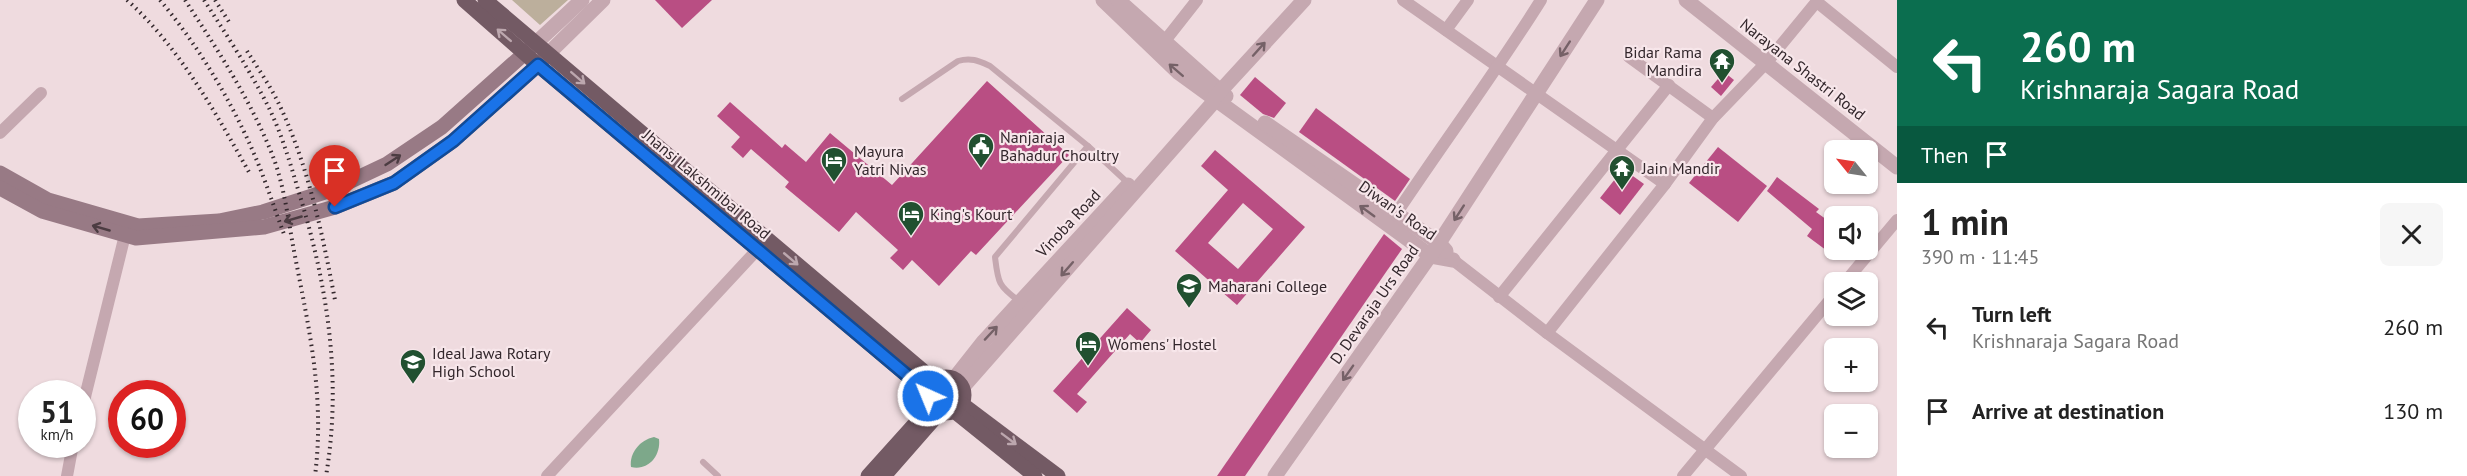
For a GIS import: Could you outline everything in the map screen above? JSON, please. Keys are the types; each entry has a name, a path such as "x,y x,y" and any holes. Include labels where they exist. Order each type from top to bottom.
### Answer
{"main road":[{"name":"Jhansi Lakshmibai Road","path":"464,0 531,48 549,53 1035,476"},
{"name":"Jhansi Lakshmibai Road","path":"485,0 531,48 538,65 757,250 946,397 1058,476"},
{"path":"0,173 48,200 138,226 219,221 262,212 334,189 387,164 442,127 531,48"},
{"path":"0,188 42,211 136,238 264,227 335,207 394,183 453,141 549,53"},
{"path":"867,476 946,397"},
{"path":"884,476 946,397"}],"street":[{"path":"531,48 582,0"},
{"path":"549,53 603,0"},
{"name":"Diwan's Road","path":"1103,0 1179,73 1217,95 1453,260"},
{"path":"1118,0 1217,95"},
{"path":"1164,42 1197,0"},
{"name":"Vinoba Road","path":"946,397 1304,0"},
{"path":"1403,0 1665,184"},
{"path":"1446,30 1468,0"},
{"path":"1393,220 1478,93 1499,67 1541,0"},
{"name":"D. Devaraja Urs Road","path":"1275,476 1435,249 1597,0"},
{"name":"Narayana Shastri Road","path":"1686,0 1897,167"},
{"path":"1546,333 1665,184 1713,118 1767,62 1817,1 1897,67"},
{"path":"1629,57 1713,118"},
{"path":"1499,297 1616,148 1669,85"},
{"path":"0,133 41,93"},
{"name":"Vinoba Road","path":"946,397 984,341 1205,100 1217,95"},
{"path":"1853,272 1897,220"},
{"path":"89,380 125,235"},
{"path":"547,476 757,250"},
{"path":"1453,260 1546,333 1706,448 1741,476"},
{"path":"1683,476 1824,307"},
{"path":"67,476 70,458"}],"lane":[{"path":"902,99 958,61 968,58 978,60 990,66 1088,146 1129,184"},
{"path":"1020,302 1002,289 998,280 995,257 1088,146"},
{"path":"703,462 718,476"}],"shaded area":[{"path":"512,0 568,0 540,25"},
{"path":"654,437 659,439 656,456 643,467 631,467 636,448 644,441"}],"building":[{"path":"655,0 712,0 682,28"},
{"name":"Bidar Rama Mandira","path":"1724,72 1734,80 1721,96 1711,87"},
{"path":"1255,77 1286,103 1274,118 1263,114 1240,95"},
{"path":"987,81 1069,155 976,255 971,251 939,286 912,260 903,270 890,258 898,250 856,212 839,232 785,187 789,182 751,149 743,158 731,147 740,137 717,116 730,102 782,148 785,144 806,162 830,133 892,185"},
{"path":"1316,108 1410,179 1395,201 1299,132"},
{"path":"1718,147 1767,186 1738,222 1689,183"},
{"path":"1215,150 1305,227 1237,305 1175,251 1228,190 1201,166","holes":["1243,203 1273,229 1238,269 1208,243"]},
{"name":"Jain Mandir","path":"1623,169 1644,184 1620,215 1600,198"},
{"path":"1777,177 1819,209 1816,212 1824,218 1824,249 1807,236 1812,229 1767,191"},
{"path":"1384,234 1402,249 1245,476 1217,476"},
{"name":"Womens' Hostel","path":"1127,308 1151,330 1140,343 1130,334 1077,394 1087,402 1077,413 1053,391"}],"railway":[{"path":"127,0 146,18 180,60 210,105 250,174"},
{"path":"160,0 201,55 236,115 259,166 285,237"},
{"path":"185,0 243,94 272,154 280,177 314,363 318,418 315,476"},
{"path":"204,0 261,92 273,117 290,162 310,231 330,335 333,405 326,476"},
{"path":"215,0 231,25"},
{"path":"247,51 278,102 298,150 319,224 335,300"}],"place":[{"name":"Bidar Rama Mandira","path":"1722,84"},
{"name":"Nanjaraja Bahadur Choultry","path":"981,169"},
{"name":"Mayura Yatri Nivas","path":"834,183"},
{"name":"Jain Mandir","path":"1622,191"},
{"name":"King's Kourt","path":"911,237"},
{"name":"Maharani College","path":"1189,309"},
{"name":"Womens' Hostel","path":"1088,367"},
{"name":"Ideal Jawa Rotary High School","path":"413,385"}],"route":[{"path":"335,207 394,183 453,141 538,65 928,393 928,396"}]}
